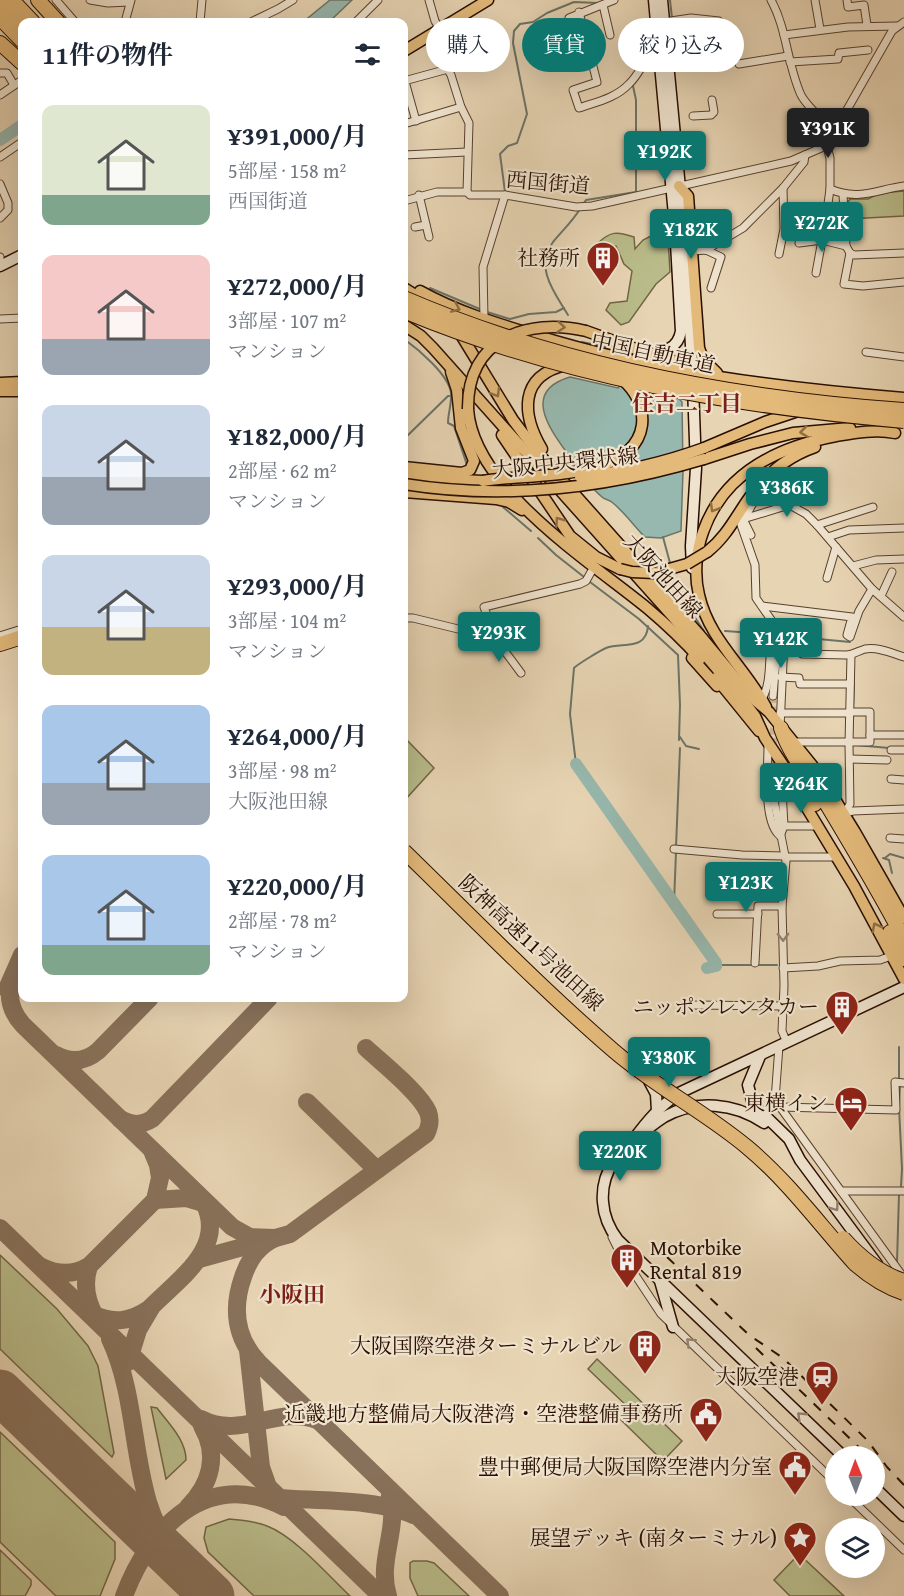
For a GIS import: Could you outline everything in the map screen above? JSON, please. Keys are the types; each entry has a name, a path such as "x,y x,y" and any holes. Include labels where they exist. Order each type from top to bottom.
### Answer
{"highway":[{"path":"12,0 40,18"},
{"path":"28,0 43,18"},
{"path":"38,0 45,18"},
{"path":"49,0 64,18"},
{"path":"0,2 18,22"},
{"path":"1,33 18,39"},
{"path":"1,33 18,49"},
{"path":"1,33 18,57"},
{"name":"中国自動車道","path":"408,300 519,342 615,368 761,395 829,404 904,410"},
{"name":"中国自動車道","path":"408,313 521,354 617,379 764,406 904,420"},
{"path":"0,644 18,638"},
{"path":"0,652 18,647"},
{"path":"780,728 790,742 839,833 876,906 897,958"},
{"path":"792,777 807,790 839,833 885,901 904,939"},
{"name":"阪神高速11号池田線","path":"408,843 616,1041 644,1065 734,1125 766,1151 795,1179 857,1252 880,1271 904,1280"},
{"name":"阪神高速11号池田線","path":"408,855 613,1050 661,1088 746,1146 769,1166 795,1192 860,1269 879,1283 904,1293"}],"main road":[{"path":"458,18 488,0"},
{"path":"408,49 426,38"},
{"path":"675,187 688,196 699,348 706,363 721,375"},
{"name":"大阪中央環状線","path":"408,284 456,309 484,320 615,357 773,384 904,398"},
{"name":"大阪池田線","path":"408,291 452,321 519,428 751,697 775,712 780,728"},
{"path":"721,375 649,354 586,331 546,326 525,329 504,338 488,352 477,368 471,385 468,409 476,443 485,460 504,485 558,539 646,607 673,631 701,660 731,699"},
{"name":"大阪池田線","path":"408,328 427,342 483,404 674,618 749,708 792,777 799,795 897,958 904,979"},
{"path":"483,482 589,469 608,463 624,454 635,442 642,420 638,399 633,390 622,380 606,371 588,365 560,366 549,371 536,382 529,395 527,407 531,428 542,448 604,519 627,553"},
{"path":"408,466 462,473 468,472 473,466 473,458 461,428 457,390 450,368"},
{"path":"0,383 18,382"},
{"path":"0,391 18,391"},
{"name":"大阪中央環状線","path":"408,484 487,491 554,488 636,477 704,454 788,414 839,399 865,395"},
{"path":"483,404 487,415 516,454 550,509 570,536 596,557 632,572 655,573 687,564 707,552 724,536 764,479 802,451 826,443 901,432"},
{"name":"大阪中央環状線","path":"408,475 483,482 604,474 793,433 850,428 901,432"},
{"path":"775,712 767,698 712,630 701,606 697,586 698,549 707,521 725,491 747,470 774,454 813,441 852,434 901,432"},
{"path":"408,492 496,499 509,502 520,509 591,572 659,624 767,740"},
{"path":"790,742 820,775 904,917"}],"street":[{"path":"56,0 72,18"},
{"path":"90,0 108,3 130,1 126,18"},
{"path":"200,18 202,0"},
{"path":"259,18 293,0"},
{"path":"362,16 378,0"},
{"path":"429,0 434,18"},
{"path":"569,18 579,12 614,0"},
{"path":"654,0 656,18"},
{"path":"662,0 668,18"},
{"path":"771,0 802,96 821,119 828,134 832,136"},
{"path":"815,0 820,29"},
{"path":"847,0 848,7 864,5 867,25"},
{"path":"603,5 610,35"},
{"path":"579,12 581,18"},
{"name":"西国街道","path":"408,200 438,192 467,192 470,195 505,195 576,207 592,206 791,161 821,148 832,136 897,26 904,22"},
{"path":"784,35 867,25 897,26"},
{"path":"1,33 18,63"},
{"path":"744,64 789,59 838,59 838,52 868,50"},
{"path":"408,79 436,72"},
{"path":"449,72 469,123 467,192"},
{"path":"594,72 597,82 573,90 579,108 618,94 630,84 637,72"},
{"path":"663,72 692,362"},
{"path":"0,73 7,73 14,86"},
{"path":"0,95 18,83"},
{"path":"408,94 416,121"},
{"path":"693,116 711,115 714,112 712,100"},
{"path":"408,123 461,106"},
{"path":"826,143 830,158 827,211"},
{"path":"0,157 18,145"},
{"path":"408,155 467,152"},
{"path":"692,251 706,250 743,228 783,188 804,162 805,155"},
{"path":"0,184 8,203 8,210 0,218"},
{"path":"830,189 843,195 866,195 886,188 904,186"},
{"path":"649,354 669,350 681,334 675,187"},
{"path":"779,254 784,229 783,188"},
{"path":"420,195 429,237"},
{"path":"484,320 483,267 505,195"},
{"path":"843,195 846,246 850,253 844,284 863,286 904,282"},
{"path":"415,227 426,225"},
{"path":"799,243 822,240 846,246"},
{"path":"816,273 822,240"},
{"path":"706,250 721,257 711,288"},
{"path":"850,253 854,255 904,253"},
{"path":"0,257 0,266 18,257"},
{"path":"0,319 18,318"},
{"path":"866,352 904,357"},
{"path":"692,376 696,468 691,557 693,576 697,586"},
{"path":"790,742 870,742 870,712 775,712 781,677 783,638 761,606 755,591 754,562 741,527 743,519 768,485 779,499 806,514 872,589 904,616"},
{"path":"743,519 789,505"},
{"path":"817,525 873,507"},
{"path":"743,519 751,535"},
{"path":"828,537 849,530 904,528"},
{"path":"827,578 836,547"},
{"path":"853,566 876,560 904,559"},
{"path":"521,673 490,631 484,607 580,584 586,581 591,572"},
{"path":"881,596 892,572"},
{"path":"761,606 852,617 847,635 850,637 859,611 872,589"},
{"path":"408,618 495,638"},
{"path":"767,698 772,636 775,628"},
{"path":"0,636 18,630"},
{"path":"783,650 801,650 802,654 851,655 866,649 885,650 904,657"},
{"path":"844,814 850,804 851,655"},
{"path":"781,677 800,678 800,684 850,684"},
{"path":"870,735 904,735"},
{"path":"767,740 769,804 773,828 780,836"},
{"path":"891,750 904,750"},
{"path":"850,759 887,760"},
{"path":"774,776 774,800 785,856 782,906 783,1045 775,1100 904,1280"},
{"path":"780,836 784,826 782,790 792,777"},
{"path":"891,779 904,780"},
{"path":"844,814 852,811 904,809"},
{"path":"784,826 818,826"},
{"path":"890,838 904,839"},
{"path":"408,848 646,1076 693,1107"},
{"path":"674,849 742,855 837,857"},
{"path":"755,963 758,906 782,906"},
{"path":"717,914 758,914"},
{"path":"783,968 818,966 840,961 897,958"},
{"path":"825,1473 656,1308 618,1249 603,1202 605,1181 615,1160 644,1124 674,1096 904,987"},
{"path":"690,1005 784,1006"},
{"path":"760,1056 749,1079 748,1090 751,1100 756,1108 777,1125 789,1139 800,1160"},
{"path":"646,1076 656,1094 657,1110"},
{"path":"780,1107 896,1110 896,1082 904,1083"},
{"path":"633,1140 663,1118 693,1107 718,1106 747,1113 772,1130 800,1160 904,1301"},
{"path":"841,1191 904,1191"},
{"path":"609,1226 618,1240 833,1446"},
{"path":"659,1278 673,1327"},
{"path":"885,1498 904,1516"},
{"path":"858,1506 904,1550"}],"green space":[{"path":"904,191 904,216 848,219 850,199 868,199 880,193"},
{"path":"665,216 670,272 656,284 629,322 621,325 606,310 610,303 627,301 632,271 624,264 616,246 600,249 597,244 610,234 623,234 634,237 635,249 643,240 655,234 654,228"},
{"path":"408,741 434,768 408,797"},
{"path":"0,1255 57,1309 88,1346 98,1366 114,1453 112,1457 0,1349"},
{"path":"597,1359 682,1441 663,1461 621,1420 631,1410 588,1369"},
{"path":"151,1407 157,1408 171,1426 180,1439 185,1453 186,1460 166,1479"},
{"path":"0,1432 115,1542 115,1559 100,1596 56,1596 0,1542"},
{"path":"229,1519 258,1523 288,1538 350,1596 254,1596 208,1552 204,1538 206,1527"},
{"path":"0,1550 31,1580 25,1596 0,1596"},
{"name":"展望デッキ (南ターミナル)","path":"799,1554 844,1596 790,1596 774,1580"},
{"path":"413,1561 434,1563 469,1596 418,1596 410,1578 410,1563"}],"water":[{"path":"330,0 352,0 333,18 308,18"},
{"path":"570,377 618,388 625,378 665,384 682,402 681,531 661,538 645,537 612,502 603,498 587,482 553,433 544,411 543,401 547,391 555,383"}],"waterway":[{"path":"670,0 672,18"},
{"path":"502,192 505,192 500,154 508,146 517,143 527,114 513,43 514,31 520,24 533,22 547,13 574,2 598,3"},
{"path":"583,204 586,200 636,192 636,100 633,86"},
{"path":"0,140 18,128"},
{"path":"568,315 548,280 546,261 553,242 580,209"},
{"path":"430,288 482,310"},
{"path":"487,312 510,319 529,314 556,312 564,308"},
{"path":"408,342 432,363 449,386 451,397 448,423 454,426 467,465"},
{"path":"582,342 606,347 608,350"},
{"path":"408,435 448,396 451,396"},
{"path":"503,507 531,531"},
{"path":"663,537 670,563"},
{"path":"538,538 584,577"},
{"path":"672,572 676,589 704,631"},
{"path":"590,582 639,619 678,655 679,740"},
{"path":"576,764 570,714 574,668 606,648 638,642 643,639 648,626"},
{"path":"725,631 766,634"},
{"path":"787,636 850,642"},
{"path":"853,709 854,682"},
{"path":"680,737 686,746 699,749"},
{"path":"856,745 889,748"},
{"path":"676,847 680,748"},
{"path":"576,764 716,963 716,966 707,968"},
{"path":"853,768 853,783"},
{"path":"674,903 676,852"},
{"path":"885,858 890,854 904,858"},
{"path":"883,858 889,860 892,873"},
{"path":"716,965 777,965"},
{"path":"899,1047 899,1079"},
{"path":"900,1085 901,1186"},
{"path":"897,1262 899,1194"}],"taxiway":[{"path":"7,989 18,964"},
{"path":"12,979 11,1003 23,1025 232,1227 250,1237 275,1238"},
{"path":"56,1055 78,1060 93,1055 146,1002"},
{"path":"120,1119 136,1124 152,1119 265,1002"},
{"path":"199,1259 290,1234 426,1134 430,1120 424,1104 409,1087 366,1048"},
{"path":"307,1102 377,1170"},
{"path":"42,1267 66,1273 89,1266 155,1200 160,1178 153,1153"},
{"path":"155,1200 186,1198 206,1204"},
{"path":"92,1314 114,1320 135,1317 149,1309 185,1274 205,1248 209,1233 209,1218 203,1201"},
{"path":"0,1228 381,1596"},
{"path":"275,1238 259,1249 251,1259 245,1270 237,1300 240,1333 251,1353 500,1596"},
{"path":"89,1266 86,1292 95,1316"},
{"path":"128,1362 138,1330 151,1308"},
{"path":"110,1339 124,1378 143,1482 152,1514 166,1542 193,1577"},
{"path":"248,1350 261,1467 267,1484"},
{"path":"201,1419 231,1426 287,1416 317,1420"},
{"path":"188,1507 202,1489 210,1469 210,1448 202,1426"},
{"path":"124,1596 149,1548 165,1527 185,1511 206,1500 230,1494 256,1497 284,1507"},
{"path":"388,1596 385,1570 392,1521 390,1496"},
{"path":"278,1498 366,1503 413,1515"}],"runway":[{"path":"0,1392 212,1596"}],"tunnel":[{"path":"773,696 774,776"}],"railway":[{"path":"667,1257 749,1335 783,1358 868,1441 904,1485"},
{"path":"756,1348 858,1446"}],"place":[{"name":"社務所","path":"603,287"},
{"name":"ニッポンレンタカー","path":"842,1036"},
{"name":"東横イン","path":"851,1132"},
{"name":"Motorbike Rental 819","path":"627,1289"},
{"name":"大阪国際空港ターミナルビル","path":"645,1375"},
{"name":"大阪空港","path":"822,1406"},
{"name":"近畿地方整備局大阪港湾・空港整備事務所","path":"706,1443"},
{"name":"豊中郵便局大阪国際空港内分室","path":"795,1496"},
{"name":"展望デッキ (南ターミナル)","path":"800,1567"}],"district":[{"name":"住吉二丁目","path":"687,403"},
{"name":"小阪田","path":"292,1294"}]}
